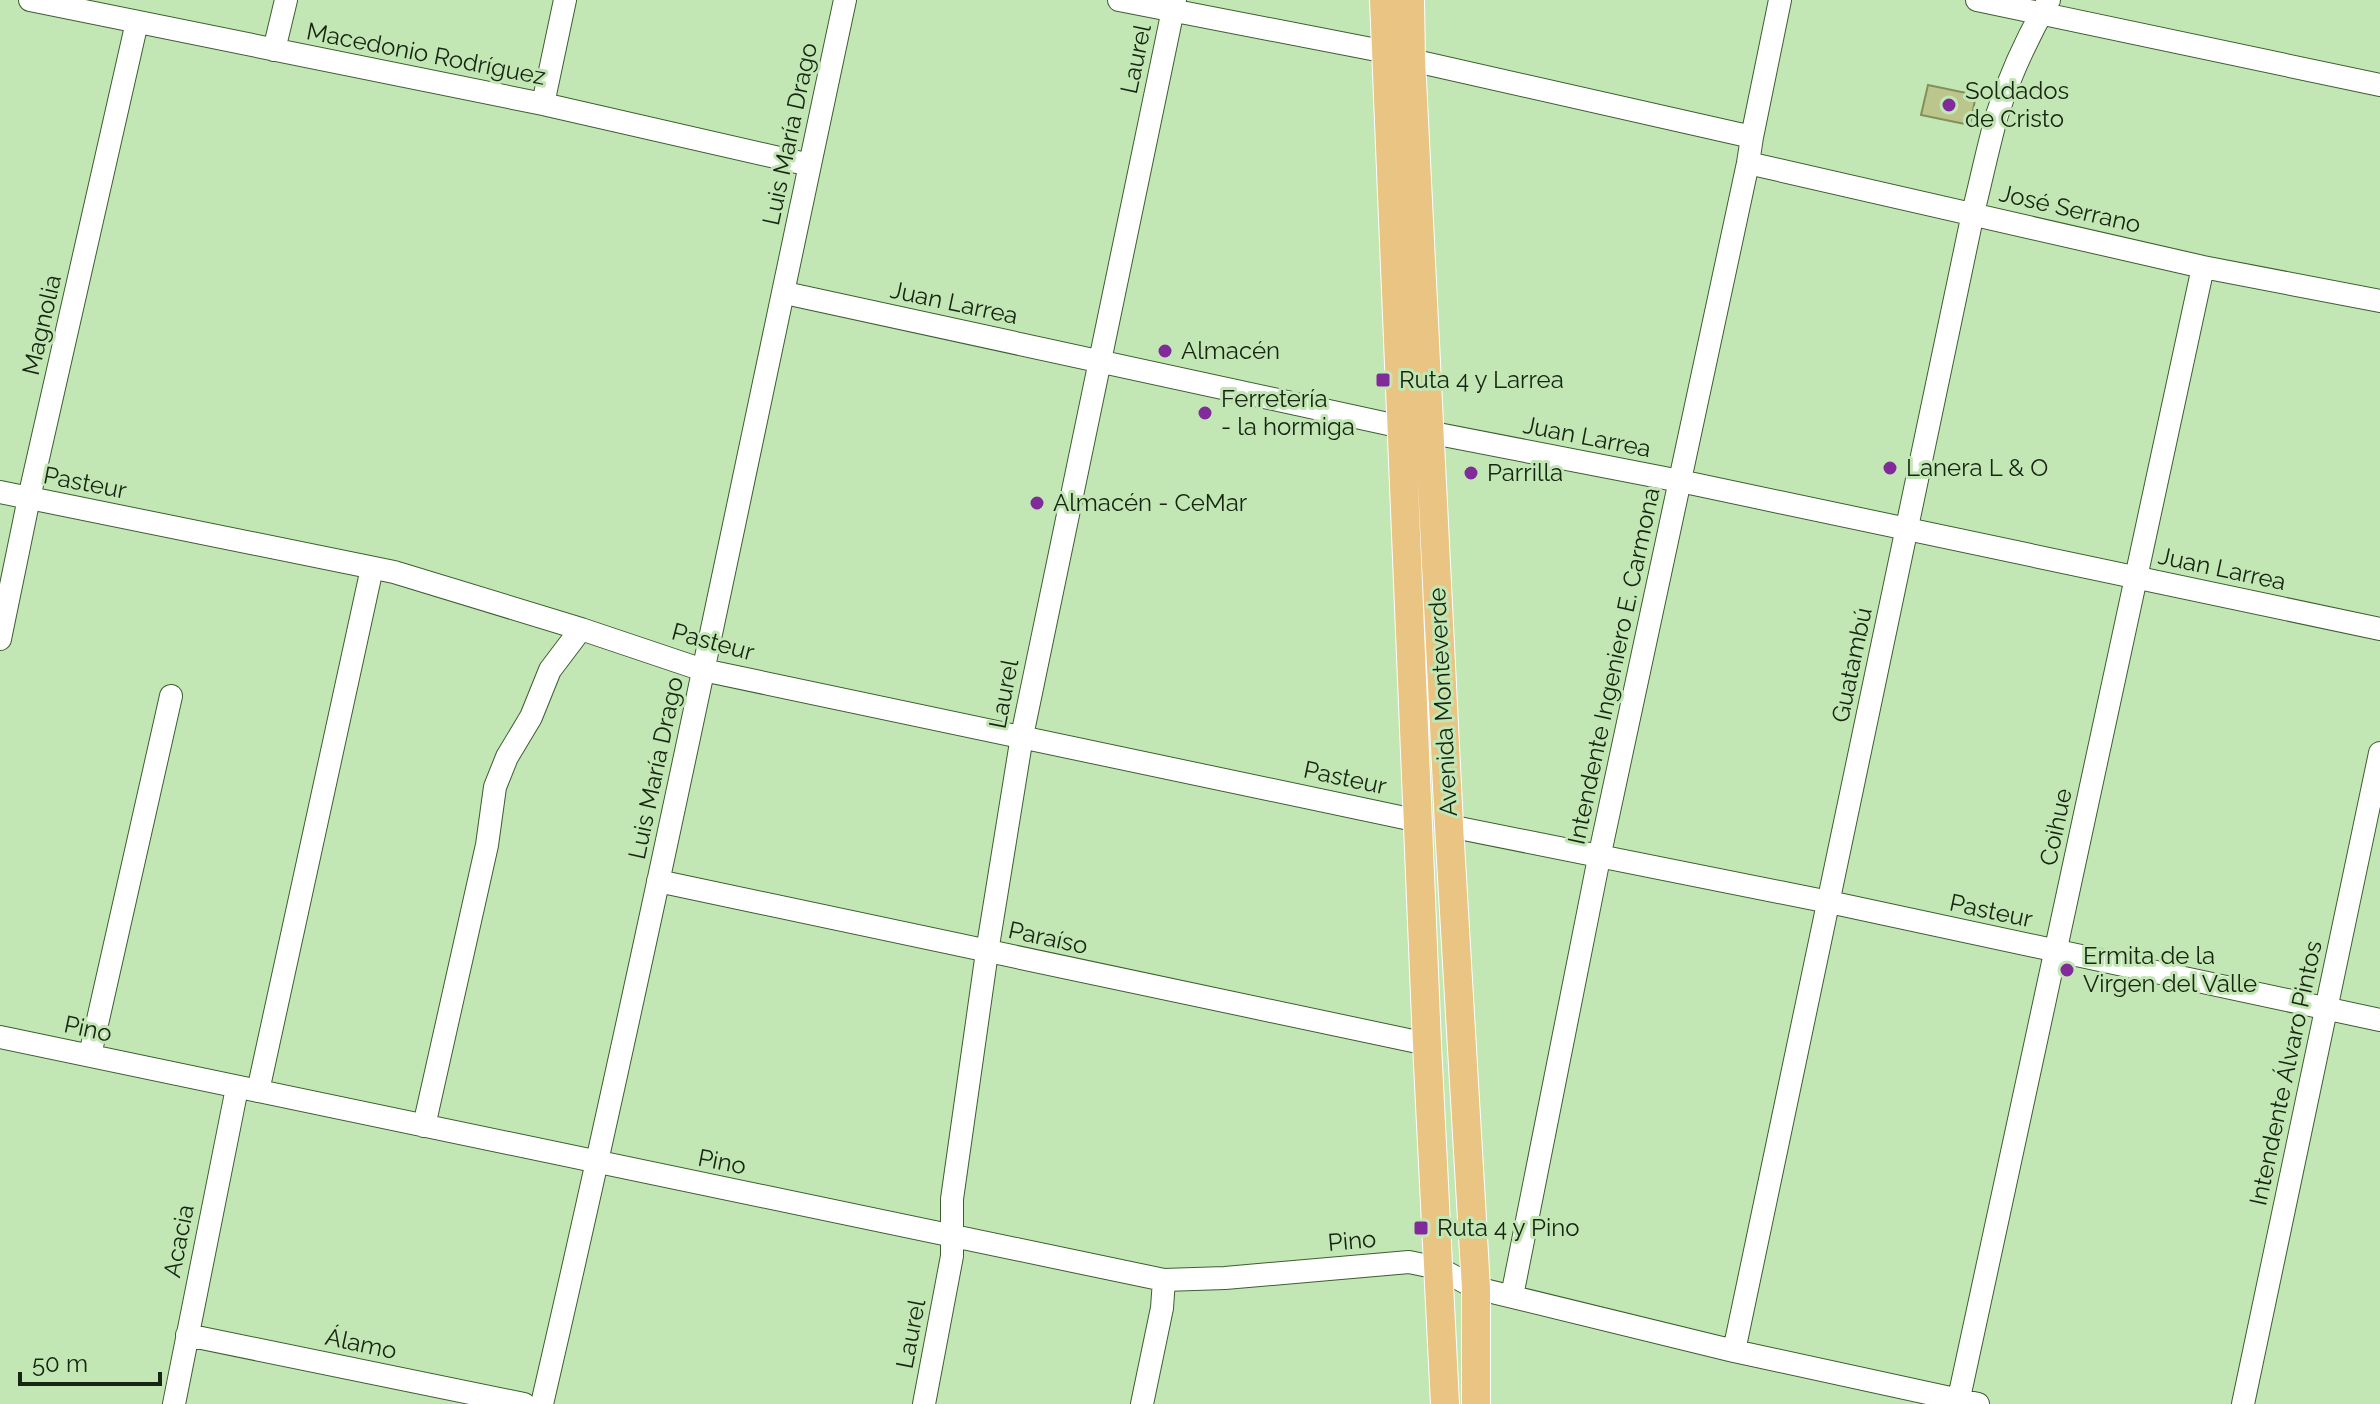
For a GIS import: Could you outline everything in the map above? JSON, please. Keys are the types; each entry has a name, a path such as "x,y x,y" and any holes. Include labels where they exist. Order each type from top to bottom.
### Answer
{"main road":[{"name":"Avenida Monteverde","path":"1384,0 1399,56 1416,430 1449,826 1476,1288 1476,1404"},
{"name":"Avenida Monteverde","path":"1399,56 1410,0"},
{"name":"Avenida Monteverde","path":"1416,430 1419,821 1445,1404"}],"street":[{"name":"Macedonio Rodríguez","path":"30,0 543,104 810,165"},
{"path":"274,50 286,0"},
{"path":"543,104 565,0"},
{"name":"Luis María Drago","path":"542,1404 598,1163 845,0"},
{"path":"1119,0 1174,6 1752,137"},
{"name":"Intendente Ingeniero E. Carmona","path":"1512,1296 1599,858 1780,0"},
{"path":"1977,0 2045,7 2380,85"},
{"name":"Laurel","path":"924,1404 952,1256 952,1199 1022,736 1174,6"},
{"name":"Guatambú","path":"1734,1351 1973,213 1997,117 2023,50 2045,7"},
{"name":"Magnolia","path":"0,639 137,22"},
{"name":"José Serrano","path":"1748,163 2203,267 2380,301"},
{"name":"Coihue","path":"1969,1401 2056,952 2203,267"},
{"name":"Juan Larrea","path":"785,293 1416,430 1680,481 2380,629"},
{"name":"Pasteur","path":"0,492 394,572 703,670 1419,821"},
{"name":"Acacia","path":"174,1404 187,1335 372,568"},
{"path":"424,1126 487,845 495,787 507,757 531,717 550,670 581,629"},
{"path":"90,1055 171,696"},
{"name":"Intendente Álvaro Pintos","path":"2243,1404 2380,753"},
{"name":"Pasteur","path":"1449,826 1829,902 2380,1020"},
{"name":"Paraíso","path":"658,881 1427,1044"},
{"name":"Pino","path":"0,1037 1164,1280 1225,1278 1409,1262 1438,1268"},
{"path":"1438,1268 1476,1288 1734,1351 1969,1401"},
{"path":"1142,1404 1162,1308 1164,1280"},
{"name":"Álamo","path":"187,1335 524,1404"}],"building":[{"name":"Soldados de Cristo","path":"1928,85 1976,95 1970,125 1921,115"}],"place":[{"name":"Soldados de Cristo","path":"1949,105"},
{"name":"Almacén","path":"1165,351"},
{"name":"Ruta 4 y Larrea","path":"1383,380"},
{"name":"Ferretería - la hormiga","path":"1205,413"},
{"name":"Lanera L & O","path":"1890,468"},
{"name":"Parrilla","path":"1471,473"},
{"name":"Almacén - CeMar","path":"1037,503"},
{"name":"Ermita de la Virgen del Valle","path":"2067,970"},
{"name":"Ruta 4 y Pino","path":"1421,1228"}]}
